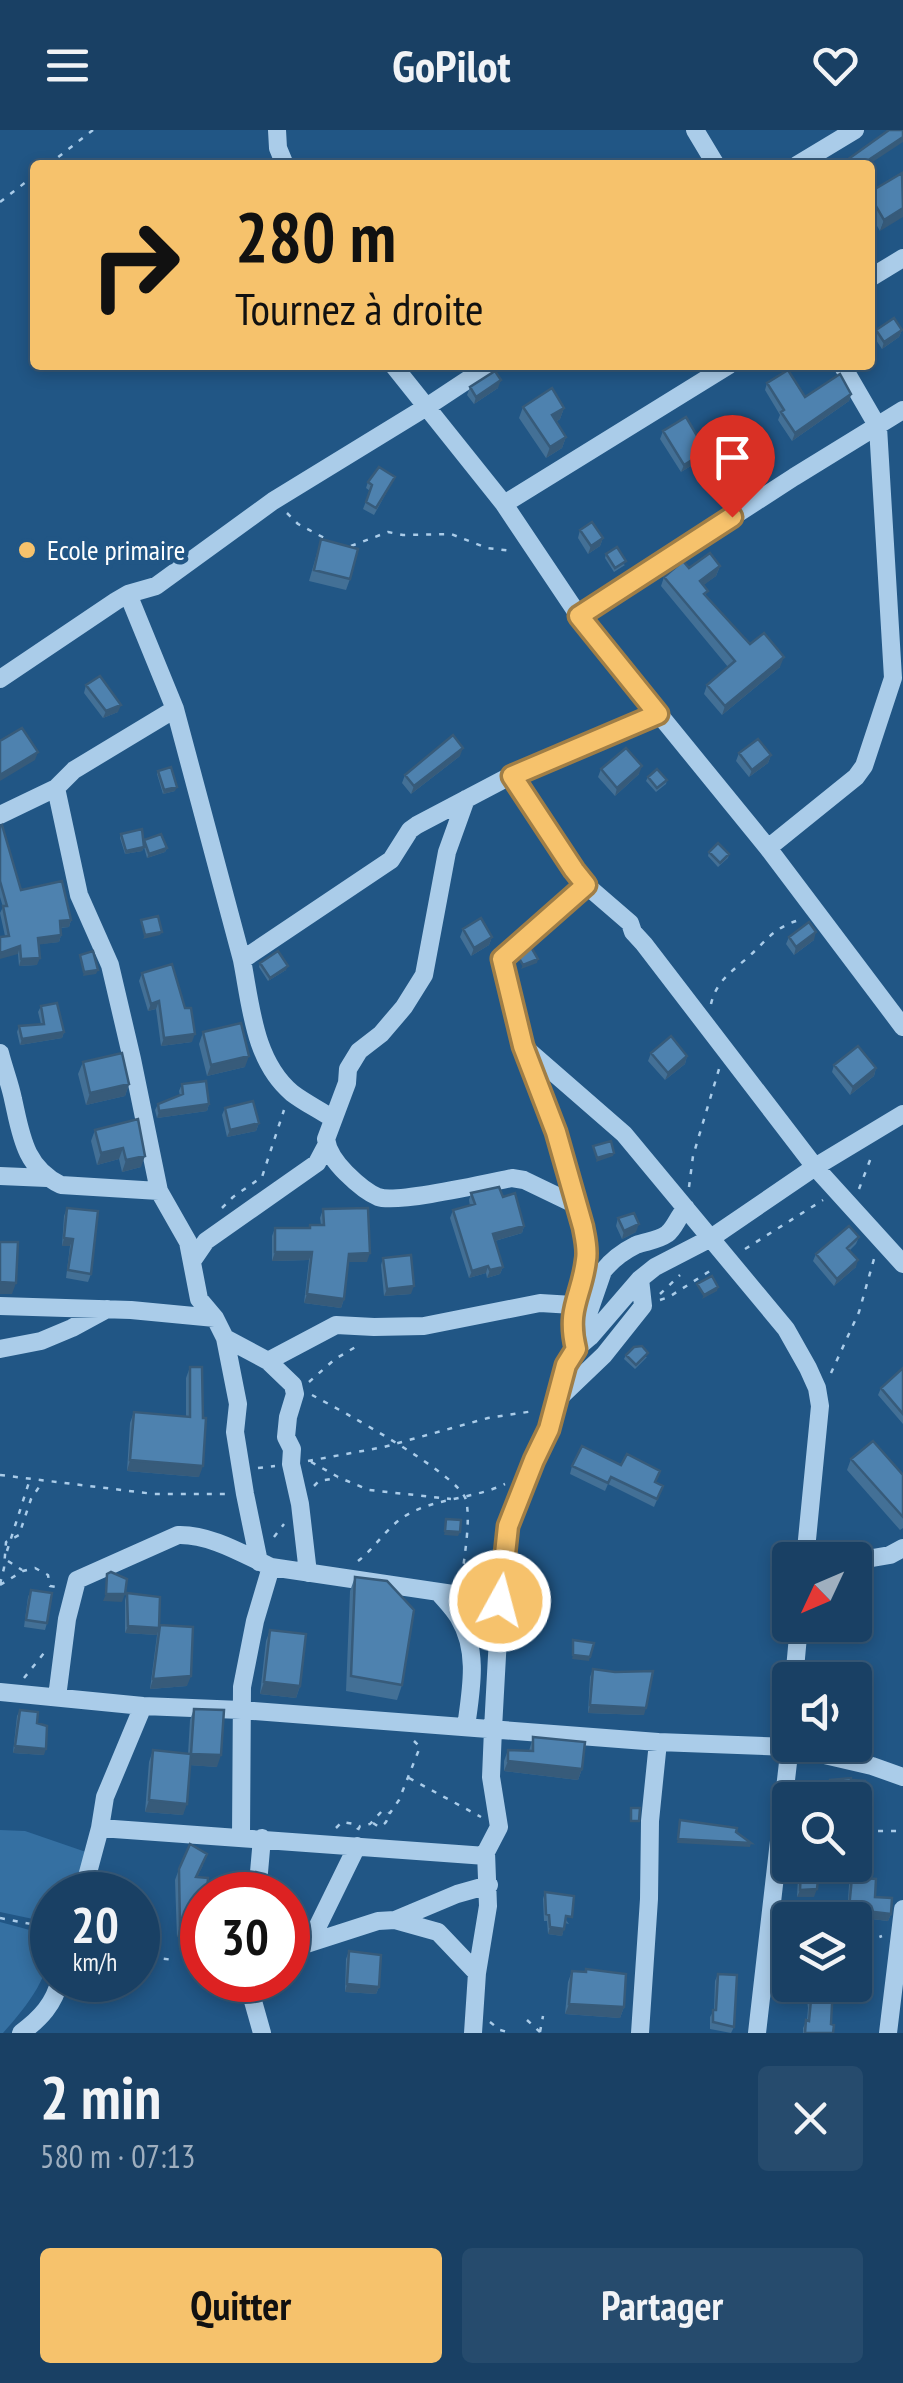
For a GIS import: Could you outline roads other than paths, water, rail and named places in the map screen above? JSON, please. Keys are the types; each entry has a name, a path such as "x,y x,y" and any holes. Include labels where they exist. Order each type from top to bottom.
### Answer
{"street":[{"path":"277,130 283,160"},
{"path":"695,130 713,160"},
{"path":"805,160 855,130"},
{"path":"875,275 903,258"},
{"path":"397,370 504,504 579,616 768,848 903,1027"},
{"path":"0,679 128,594 156,586 274,501 482,370"},
{"path":"504,504 720,370"},
{"path":"768,848 856,777 864,766 898,678 878,428 845,370"},
{"path":"579,616 903,410"},
{"path":"128,594 176,709 242,960 258,1042 268,1064 290,1091 333,1119"},
{"path":"0,814 56,788 74,770 176,709"},
{"path":"242,960 391,860 417,825 512,776 658,714"},
{"path":"512,776 586,885 630,924 815,1167 903,1264"},
{"path":"56,788 79,895 110,965 159,1192 188,1242 199,1300 215,1318 225,1338 238,1404 235,1432 244,1494 265,1565 241,1710 241,1837"},
{"path":"466,800 447,852 424,974 404,1007 348,1068 348,1083 326,1146 350,1177 379,1198 512,1178 576,1205"},
{"path":"576,1349 572,1335 573,1305 586,1261 586,1243 556,1132 523,1046 502,959 586,885"},
{"path":"523,1046 624,1134 786,1329 808,1368 820,1406 808,1542"},
{"path":"0,1054 22,1142 46,1178"},
{"path":"576,1349 655,1268 712,1238 815,1167 903,1114"},
{"path":"193,1260 206,1241 316,1162 326,1146"},
{"path":"0,1176 159,1192"},
{"path":"473,2026 488,1906 486,1856 499,1828 492,1776 493,1729 508,1526 549,1429 566,1365 576,1349 603,1271 638,1244 672,1231 686,1208"},
{"path":"556,1404 644,1306 640,1280"},
{"path":"268,1361 336,1325 424,1326 540,1303 573,1305"},
{"path":"0,1306 108,1309 215,1318"},
{"path":"0,1348 41,1340 108,1309"},
{"path":"225,1338 268,1361 293,1385 286,1437 297,1458 308,1573"},
{"path":"57,1697 76,1583 178,1535 204,1538 265,1565 500,1601"},
{"path":"872,1559 903,1548"},
{"path":"439,1592 460,1619 472,1656 466,1727"},
{"path":"472,1668 496,1669"},
{"path":"4,1692 143,1706 658,1742 772,1745"},
{"path":"88,1872 105,1797 143,1706"},
{"path":"640,2033 650,1821 658,1742"},
{"path":"757,2033 788,1762"},
{"path":"856,1762 903,1778"},
{"path":"100,1828 486,1856"},
{"path":"259,1872 262,1838"},
{"path":"310,1942 357,1846"},
{"path":"395,1920 489,1885"},
{"path":"457,1894 488,1906"},
{"path":"888,2033 903,1909"},
{"path":"310,1942 378,1921 395,1920 438,1932 477,1973"},
{"path":"21,2033 38,2020 51,2002"},
{"path":"253,2002 262,2033"}],"place":[{"name":"Ecole primaire","path":"27,550"}]}
